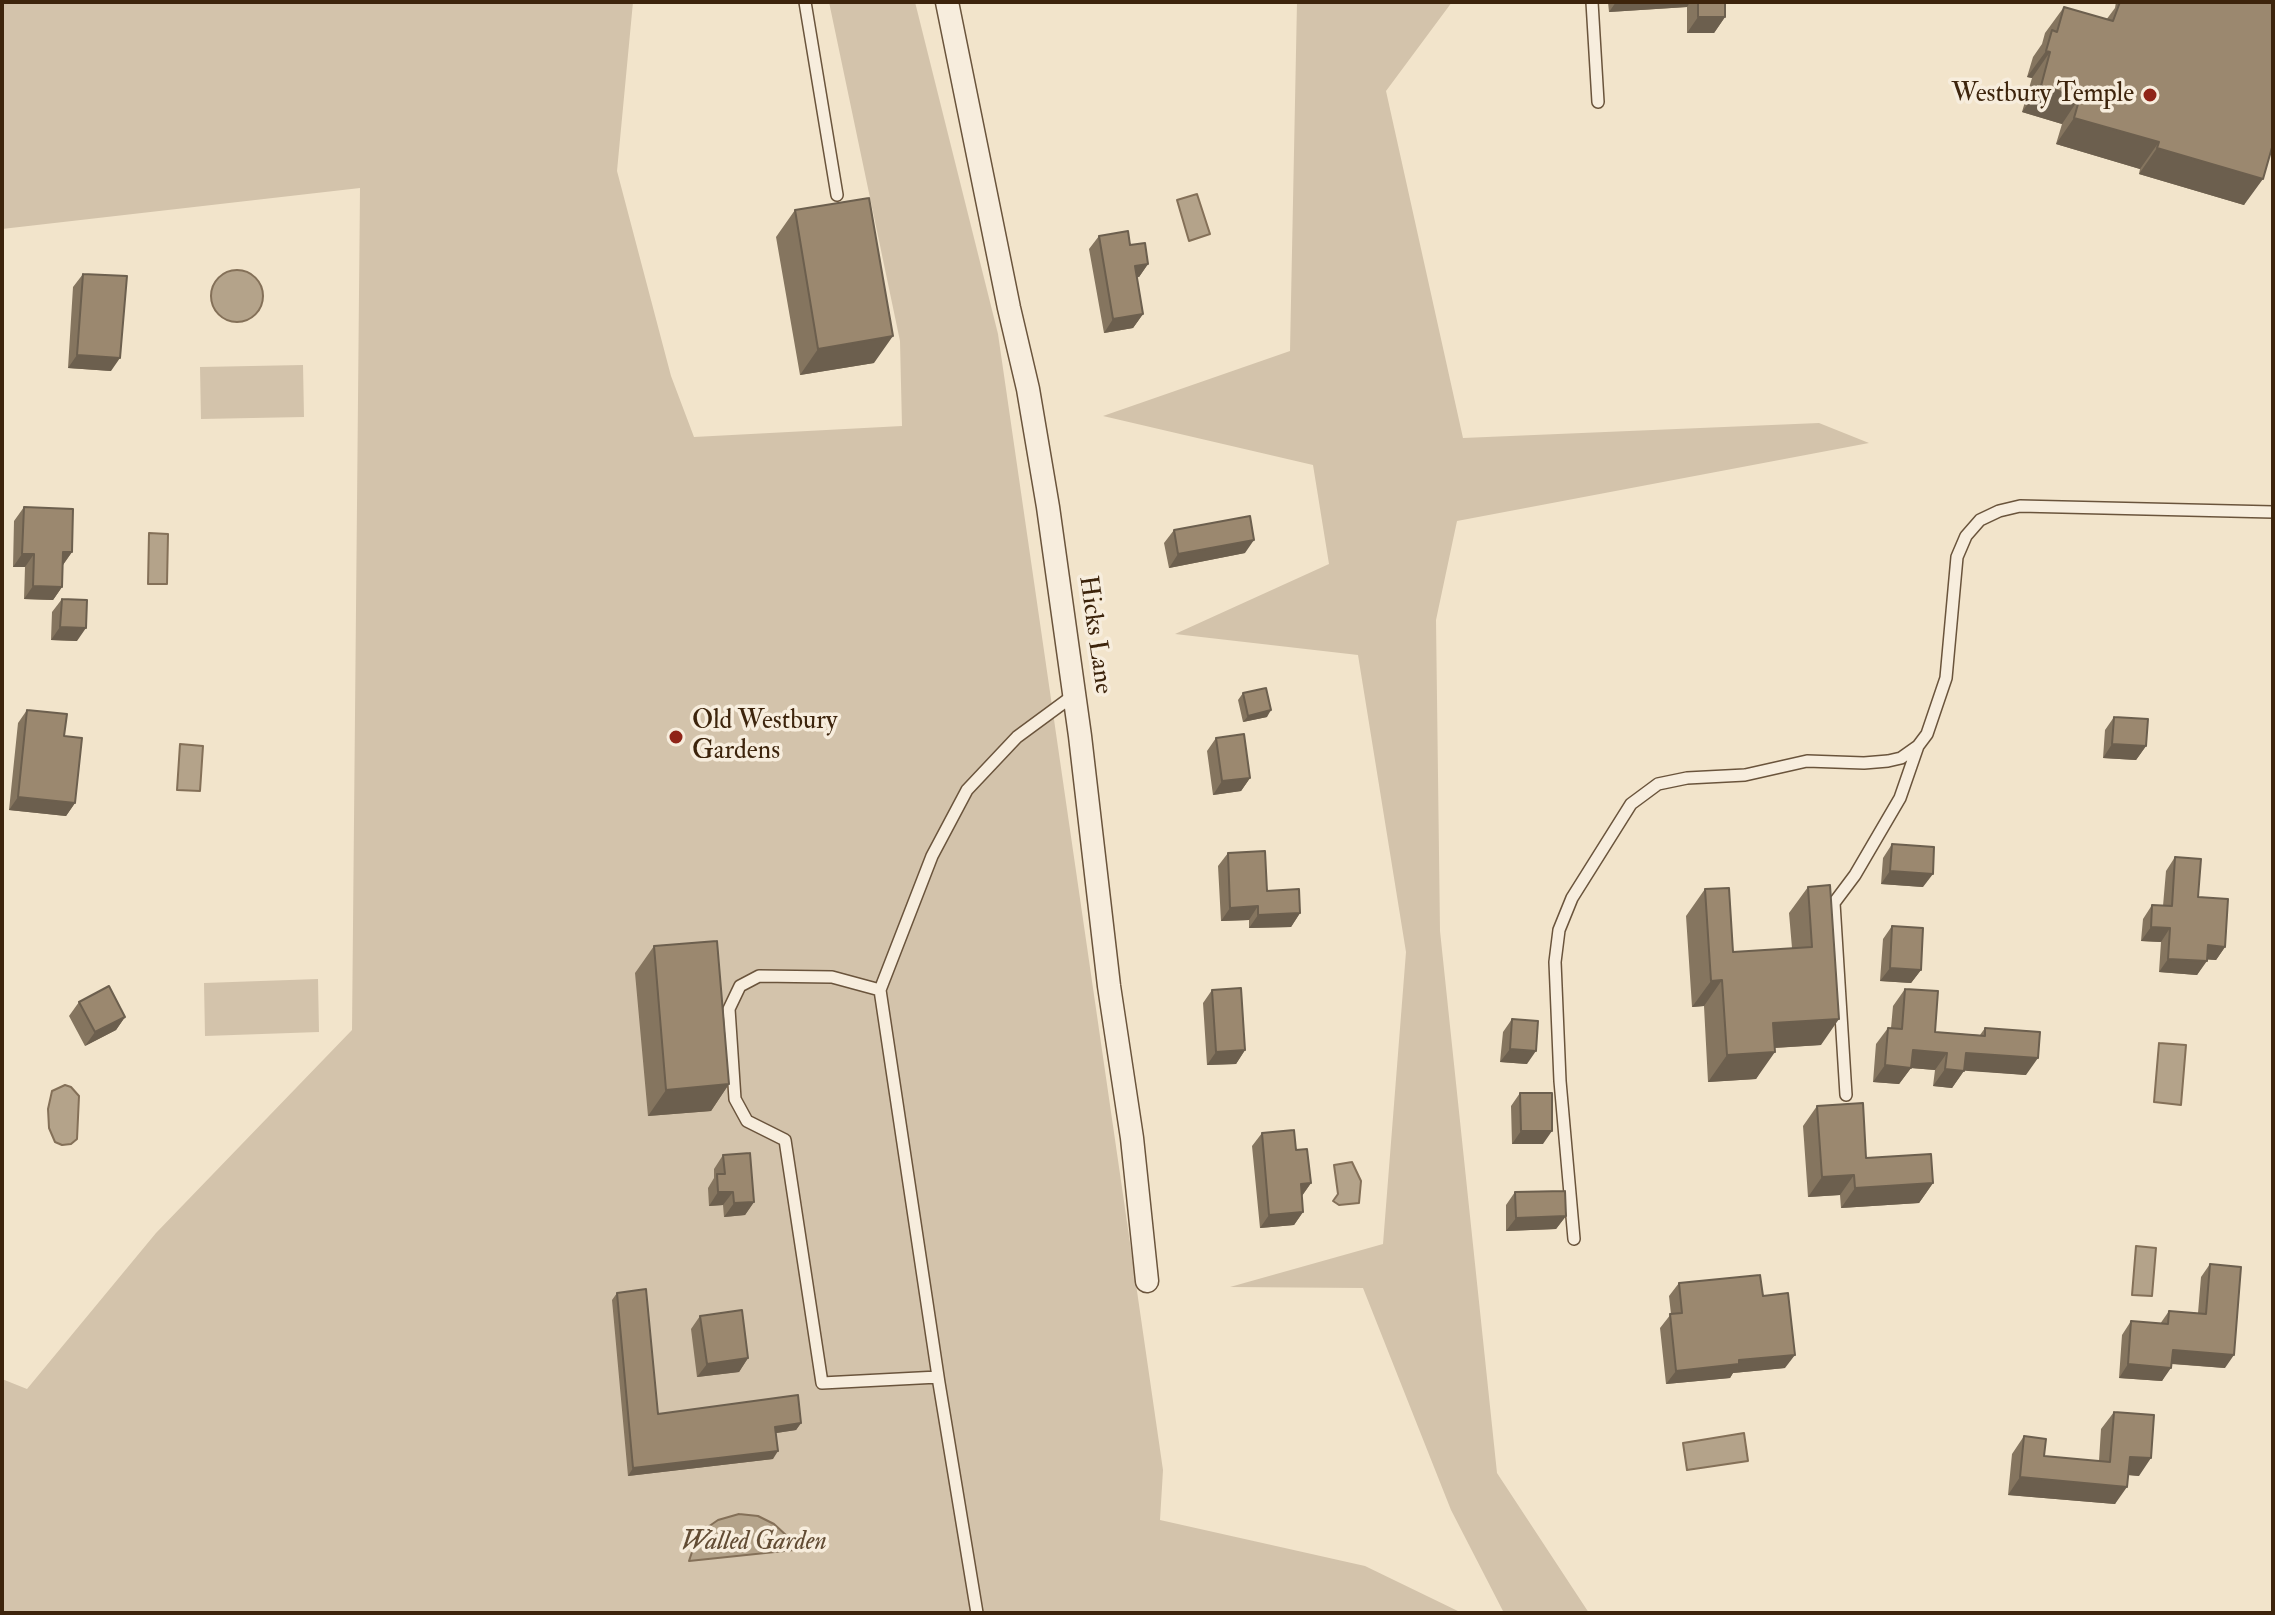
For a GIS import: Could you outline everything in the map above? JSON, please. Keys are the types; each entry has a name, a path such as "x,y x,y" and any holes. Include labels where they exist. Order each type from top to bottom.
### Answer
{"street":[{"name":"Hicks Lane","path":"947,2 1028,389 1048,507 1109,986 1132,1138 1147,1281"}],"lane":[{"path":"805,2 837,195"},
{"path":"1592,2 1598,102"},
{"path":"1846,1095 1834,903 1855,875 1900,798 1918,746 1927,734 1946,678 1957,557 1966,536 1980,520 2020,506 2273,512"},
{"path":"977,1613 880,990 932,856 967,790 1017,737 1074,695"},
{"path":"1574,1239 1560,1081 1556,951 1559,930 1572,898 1631,804 1658,784 1687,778 1745,775 1807,761 1888,761 1901,758 1918,746"},
{"path":"880,990 832,977 759,976 740,986 729,1009 735,1099 747,1121 785,1140 822,1383 938,1377"}],"green space":[{"name":"Old Westbury Gardens","path":"2,2 633,2 617,171 671,376 694,437 902,426 900,341 829,2 915,2 998,334 1163,1470 1160,1520 1365,1566 1462,1613 2,1613 2,1379 27,1389 156,1233 352,1030 360,188 2,229"},
{"path":"1297,2 1452,2 1386,91 1463,438 1819,423 1869,443 1457,521 1436,620 1440,931 1497,1473 1589,1613 1504,1613 1451,1510 1363,1288 1230,1287 1383,1244 1406,952 1358,655 1175,634 1329,564 1313,465 1103,416 1290,351"},
{"path":"303,365 304,417 201,419 200,367"},
{"path":"318,979 319,1032 205,1036 204,983"}],"shaded area":[{"path":"1197,194 1210,234 1189,241 1177,200"},
{"path":"237,270 255,278 263,296 255,314 237,322 219,314 211,296 219,278"},
{"path":"149,533 168,534 167,584 148,584"},
{"path":"180,744 203,746 200,791 177,790"},
{"path":"2159,1043 2186,1045 2181,1105 2154,1102"},
{"path":"65,1085 79,1096 77,1139 71,1144 62,1145 55,1142 49,1128 48,1109 52,1091"},
{"path":"1352,1162 1361,1181 1359,1203 1339,1205 1333,1201 1338,1194 1334,1165"},
{"path":"2136,1246 2156,1248 2152,1296 2132,1295"},
{"path":"1744,1433 1748,1461 1687,1470 1683,1443"},
{"path":"739,1514 758,1516 774,1524 787,1536 794,1550 689,1561 696,1540 705,1529 718,1520"}],"building":[{"path":"1698,2 1725,2 1725,17 1698,17"},
{"name":"Westbury Temple","path":"2120,2 2273,2 2273,144 2263,179 2157,148 2159,142 2074,118 2080,97 2041,86 2052,30 2057,32 2064,7 2113,21"},
{"path":"869,198 893,336 818,349 795,210"},
{"path":"1128,231 1130,245 1145,243 1148,264 1135,266 1143,314 1113,319 1099,236"},
{"path":"83,274 127,276 120,358 77,355"},
{"path":"24,507 73,509 72,552 63,552 62,587 33,586 34,554 22,554"},
{"path":"1250,516 1254,540 1178,554 1174,530"},
{"path":"62,599 87,600 86,628 60,627"},
{"path":"1266,688 1271,710 1248,716 1243,693"},
{"path":"27,710 67,714 64,736 82,738 75,803 18,797"},
{"path":"2114,717 2148,719 2146,746 2112,744"},
{"path":"1244,734 1250,778 1222,781 1216,738"},
{"path":"1892,844 1934,847 1933,874 1890,871"},
{"path":"1265,851 1267,891 1299,889 1300,913 1258,915 1258,906 1230,908 1228,853"},
{"path":"2175,857 2201,859 2198,897 2228,899 2225,947 2208,945 2207,961 2168,959 2170,928 2151,927 2152,905 2172,906"},
{"path":"1830,885 1839,1019 1773,1023 1775,1052 1727,1055 1722,980 1711,981 1705,889 1729,888 1733,952 1812,947 1808,887"},
{"path":"1892,926 1923,928 1921,970 1890,968"},
{"path":"717,941 729,1084 666,1090 654,946"},
{"path":"109,986 125,1017 95,1032 79,1002"},
{"path":"1241,988 1245,1050 1216,1052 1212,990"},
{"path":"1905,989 1938,991 1935,1032 1985,1036 1985,1028 2040,1032 2038,1058 1966,1053 1964,1071 1945,1069 1947,1053 1913,1050 1911,1068 1885,1065 1888,1028 1902,1029"},
{"path":"1512,1019 1538,1021 1536,1051 1510,1049"},
{"path":"1520,1093 1552,1093 1552,1131 1521,1131"},
{"path":"1863,1103 1866,1158 1931,1154 1933,1183 1855,1188 1854,1175 1822,1177 1817,1106"},
{"path":"1294,1130 1296,1150 1307,1149 1311,1183 1301,1184 1303,1212 1269,1215 1262,1133"},
{"path":"750,1153 754,1202 734,1203 733,1192 718,1192 717,1174 725,1174 723,1155"},
{"path":"1565,1191 1566,1216 1516,1218 1515,1192"},
{"path":"2210,1264 2241,1267 2234,1355 2173,1350 2171,1368 2128,1364 2131,1321 2168,1324 2169,1311 2206,1314"},
{"path":"1760,1275 1763,1296 1788,1293 1795,1355 1739,1360 1739,1364 1676,1371 1670,1314 1682,1313 1679,1283"},
{"path":"646,1289 658,1414 798,1395 801,1423 775,1427 778,1451 633,1468 617,1293"},
{"path":"742,1310 748,1358 707,1364 700,1316"},
{"path":"2114,1412 2154,1415 2151,1458 2130,1457 2127,1487 2020,1477 2024,1436 2046,1439 2044,1456 2110,1462"}],"place":[{"name":"Westbury Temple","path":"2150,95"},
{"name":"Old Westbury Gardens","path":"676,737"}],"park label":[{"name":"Walled Garden","path":"754,1543"}]}
